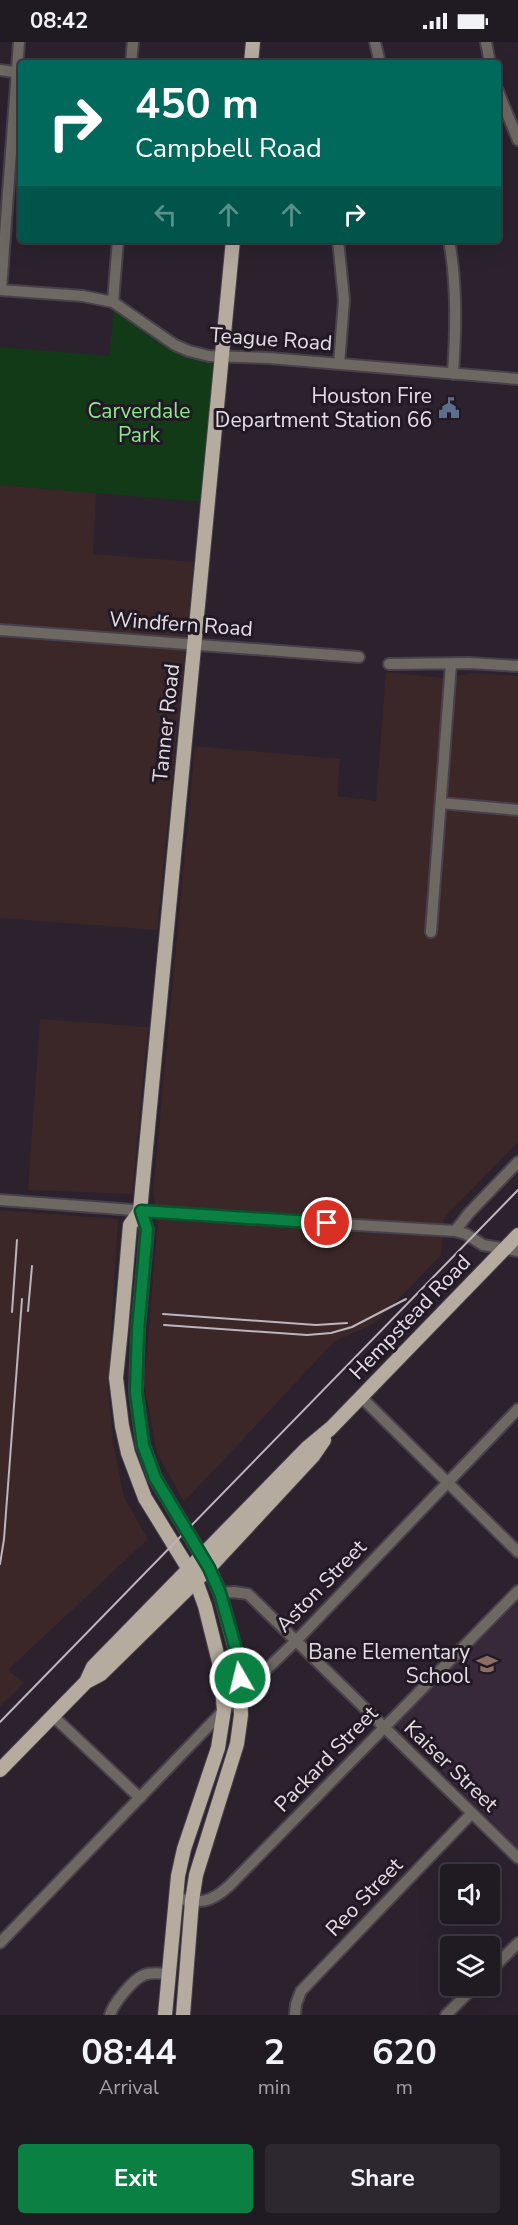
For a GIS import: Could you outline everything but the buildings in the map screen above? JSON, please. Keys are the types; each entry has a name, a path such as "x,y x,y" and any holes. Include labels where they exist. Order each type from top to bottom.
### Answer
{"main road":[{"path":"251,60 253,42"},
{"name":"Tanner Road","path":"141,1211 233,243"},
{"path":"141,1211 130,1225 116,1378 122,1426 128,1453 148,1503 192,1576 205,1606 220,1666 224,1710 218,1748 184,1849 175,1898 165,2015"},
{"path":"141,1211 147,1229 138,1330 136,1392 143,1445 155,1478 220,1593 239,1663 241,1715 237,1744 201,1856 192,1901 183,2015"},
{"name":"Hempstead Road","path":"0,1770 86,1682 101,1674 123,1645 284,1479 313,1456 331,1428 511,1251 518,1235"},
{"path":"121,1329 138,1330"},
{"path":"202,1799 219,1805"}],"street":[{"path":"19,42 19,60"},
{"path":"131,60 133,42"},
{"path":"375,42 379,60"},
{"path":"486,42 489,60"},
{"path":"0,70 18,73"},
{"path":"1,290 18,85"},
{"path":"501,98 518,140"},
{"path":"113,302 118,243"},
{"path":"338,243 344,300 339,364"},
{"path":"449,243 456,290 453,374"},
{"name":"Teague Road","path":"1,290 84,296 113,302 175,345 189,351 222,357 269,358 518,379"},
{"name":"Windfern Road","path":"0,630 359,657"},
{"path":"389,664 469,663 518,666"},
{"path":"431,932 451,664"},
{"path":"441,803 518,810"},
{"path":"455,1231 518,1162"},
{"path":"0,1200 455,1231 466,1234 483,1245 511,1251"},
{"path":"361,1397 518,1552"},
{"name":"Aston Street","path":"0,1943 240,1693 296,1641 518,1409"},
{"name":"Packard Street","path":"175,1898 204,1902 216,1897 229,1886 518,1591"},
{"name":"Kaiser Street","path":"220,1593 248,1594 518,1858"},
{"path":"53,1716 140,1798"},
{"name":"Reo Street","path":"295,2015 301,1991 472,1813"},
{"path":"500,1961 518,1943"},
{"path":"110,2015 114,2005 138,1978 150,1973 168,1974"},
{"path":"446,2015 465,1996"}],"shaded area":[{"path":"0,485 96,493 93,554 194,562 157,930 0,918"},
{"path":"386,672 442,678 475,673 518,676 518,1142 444,1218 441,1255 375,1323 334,1342 184,1502 157,1453 144,1383 158,1220 153,1191 195,746 340,759 337,796 376,801"},
{"path":"40,1019 148,1027 132,1194 28,1190"},
{"path":"0,1210 118,1219 108,1387 113,1443 124,1497 148,1539 8,1670 24,1683 0,1706"},
{"name":"Bane Elementary School","path":"518,1602 518,1848 396,1725"}],"green space":[{"name":"Carverdale Park","path":"114,309 156,341 210,362 215,368 204,502 0,485 0,347 109,356"}],"railway":[{"path":"0,1722 518,1190"},
{"path":"12,1312 17,1240"},
{"path":"28,1311 32,1266"},
{"path":"0,1564 4,1539 22,1299"},
{"path":"164,1325 307,1335 331,1333 352,1327 406,1299"},
{"path":"163,1314 316,1325 347,1323"}],"place":[{"name":"Houston Fire Department Station 66","path":"449,408"},
{"name":"Bane Elementary School","path":"487,1664"}],"route":[{"path":"240,1678 236,1650 220,1593 209,1568 155,1478 143,1445 136,1392 138,1330 147,1229 141,1211 327,1223"}]}
